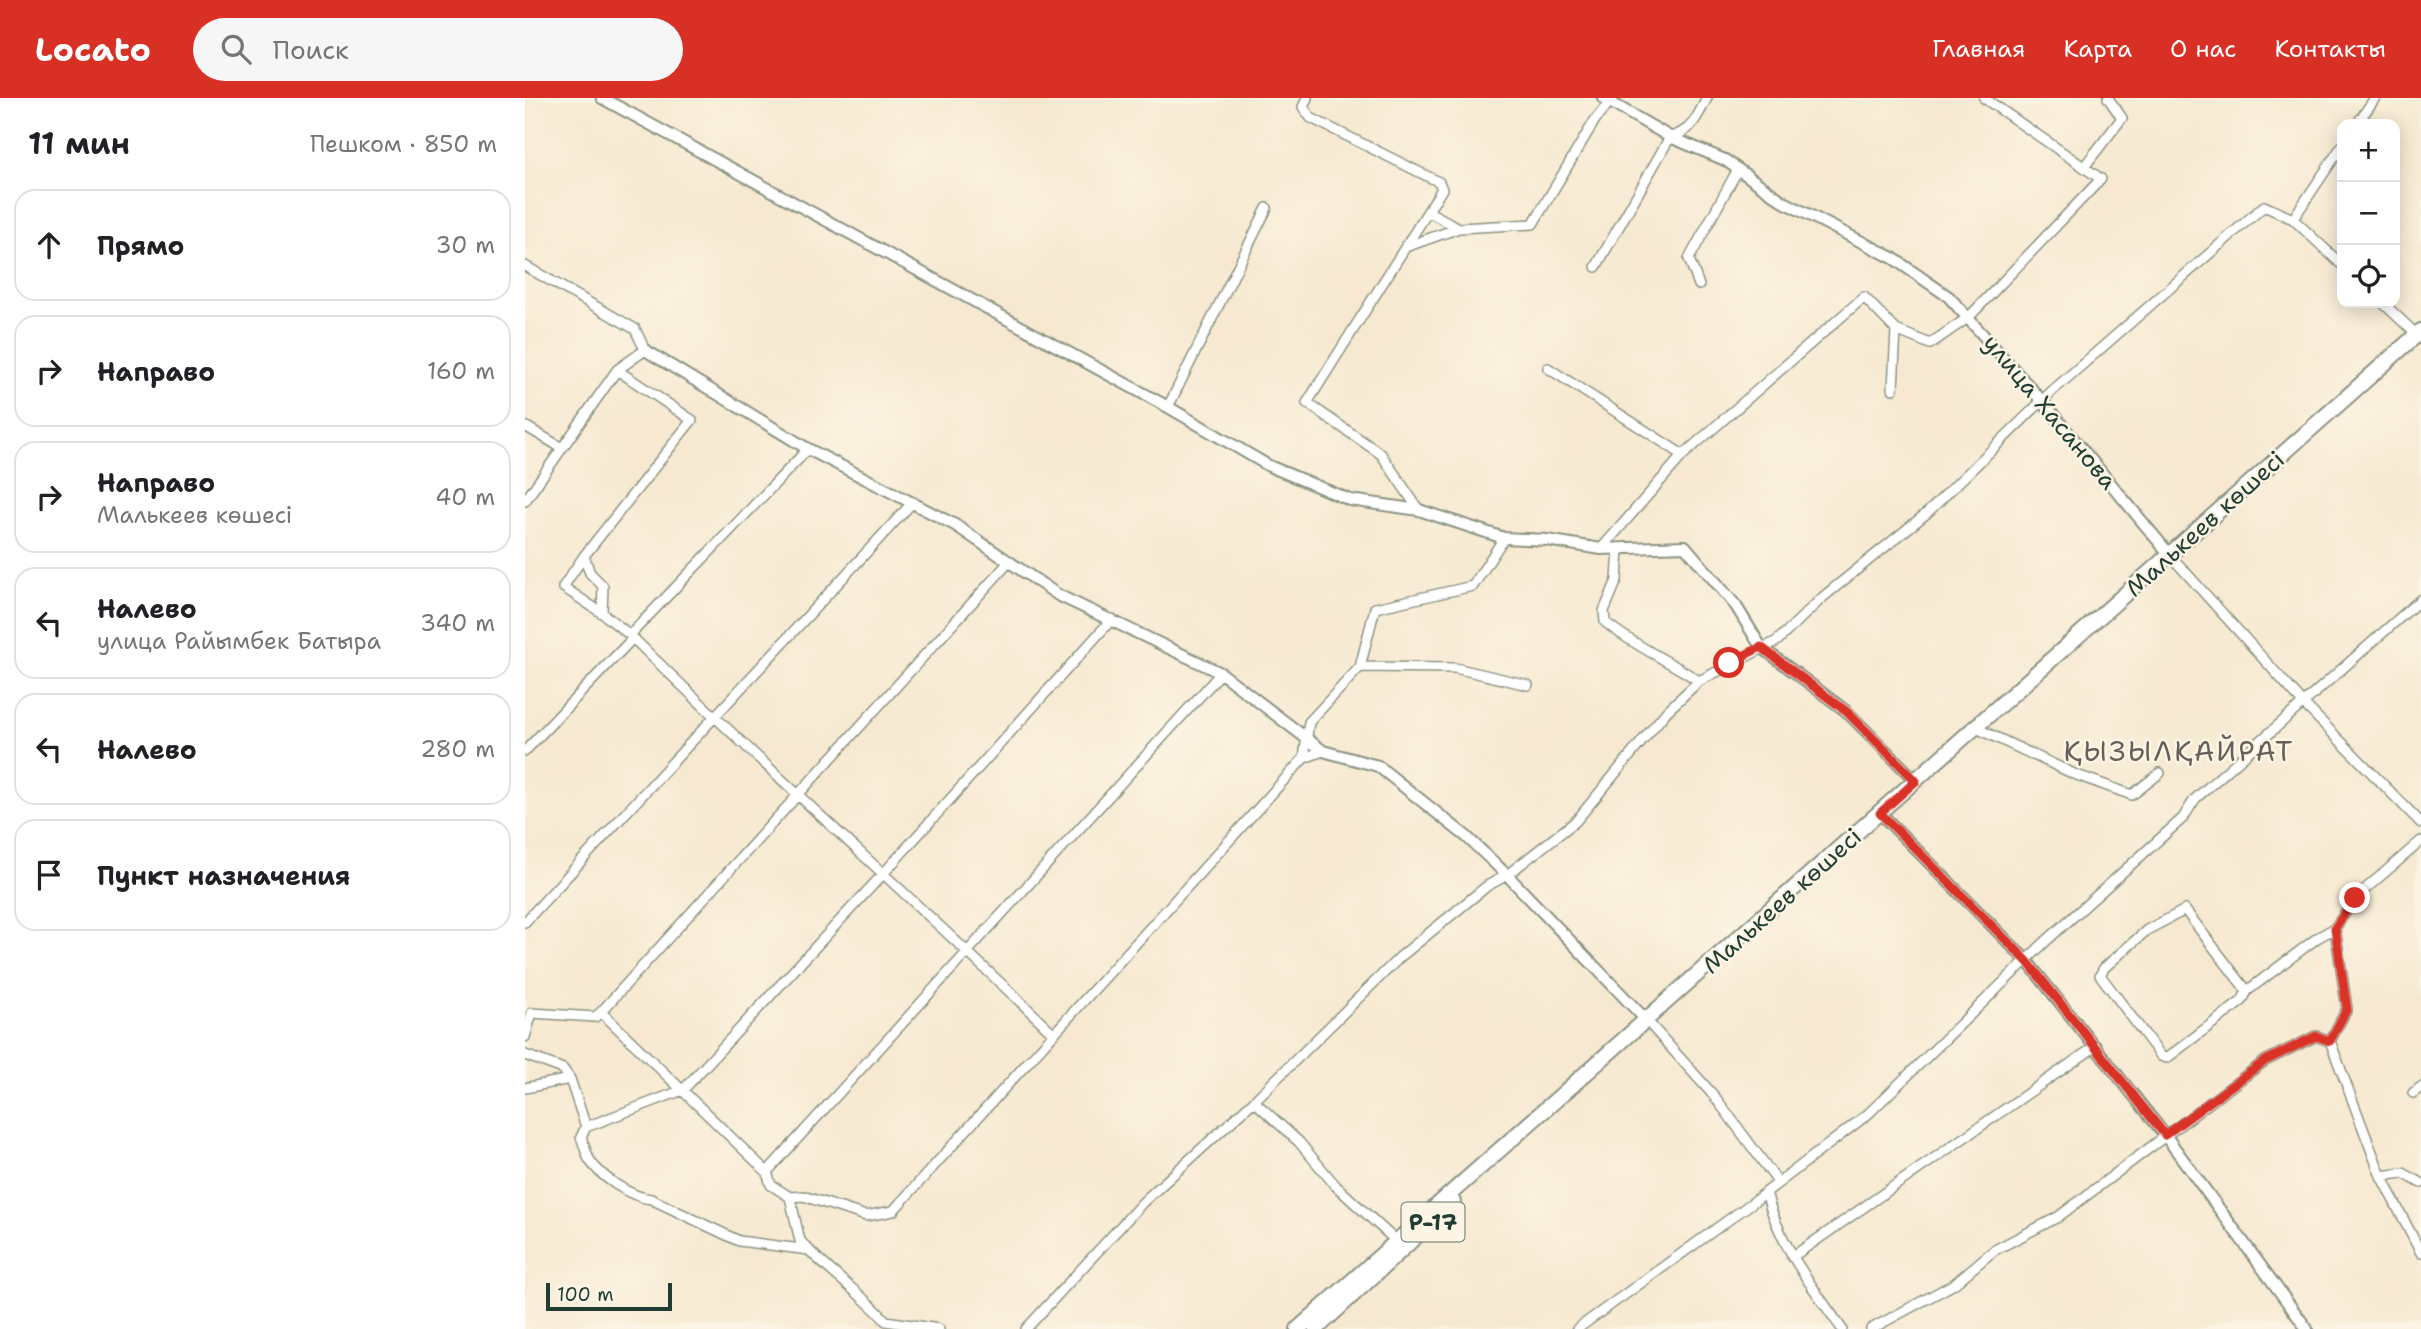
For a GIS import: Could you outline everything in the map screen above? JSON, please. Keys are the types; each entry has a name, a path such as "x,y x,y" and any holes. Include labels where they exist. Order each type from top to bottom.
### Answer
{"main road":[{"name":"Малькеев көшесі","path":"1298,1329 2419,333"},
{"name":"P-17","path":"1316,1329 1431,1224 1546,1109"}],"street":[{"path":"602,98 1168,407 1269,466 1350,500 1419,510 1504,538 1547,540 1601,549 1685,546 1736,606 1761,647 1846,711 1916,781"},
{"path":"1307,98 1303,107 1311,118 1439,182 1442,189 1307,403 1381,454 1419,510"},
{"path":"1596,267 1670,137 1683,134 1692,126 1707,98"},
{"path":"1601,549 1683,455 1864,297 1896,331 1930,344 1969,317 2101,179 1984,98"},
{"path":"2084,167 2122,118 2108,98"},
{"path":"2360,119 2375,98"},
{"path":"1408,246 1459,228 1533,224 1608,99"},
{"name":"улица Хасанова","path":"1608,99 1670,137 1725,160 1784,202 1893,258 1949,298 1969,317 2042,401 2170,555 2304,704 2421,823"},
{"path":"2293,219 2337,153"},
{"path":"1699,285 1689,259 1738,169"},
{"path":"1026,1329 1144,1201 1254,1101 1400,957 1487,886 1507,875 1576,821 1667,711 1699,681 1777,641 1823,597 1927,513 2042,401 2264,206 2293,219 2337,260"},
{"path":"1168,407 1267,208"},
{"path":"1429,212 1459,228"},
{"path":"525,266 635,329 645,350 808,449 913,502 1010,561 1058,595 1221,673 1323,751 1378,766 1467,837 1507,875 1647,1021 1715,1097 1777,1182"},
{"path":"2389,308 2419,333"},
{"path":"1893,389 1896,331"},
{"path":"525,501 617,370 645,350"},
{"path":"1548,368 1683,455"},
{"path":"617,370 692,420 584,556 563,587 602,612 631,637 715,719 800,795 1054,1034"},
{"path":"525,426 562,448"},
{"path":"525,751 808,449"},
{"path":"525,922 913,502"},
{"path":"1304,758 1309,722 1360,667 1375,608 1473,586 1504,538"},
{"path":"1619,548 1617,580 1604,611 1605,622 1632,644 1667,660 1699,681"},
{"path":"584,556 590,573 603,586 602,612"},
{"path":"525,1037 532,1013 595,1017 601,1012 1010,561"},
{"path":"1577,1329 1766,1192 1868,1114 2027,961 2183,818 2195,799 2421,599"},
{"path":"809,1250 739,1241 651,1199 642,1198 603,1174 589,1159 581,1137 586,1127 683,1090 883,874 1112,619"},
{"path":"1360,667 1455,668 1528,685"},
{"path":"767,1172 1221,673"},
{"path":"1288,726 1309,722"},
{"path":"1976,728 2074,774 2133,795 2160,773"},
{"path":"601,1012 767,1172 771,1185 790,1197 803,1196 866,1216 893,1211 1304,758 1323,751"},
{"path":"1880,813 2027,961 2165,1135 2307,1329"},
{"path":"2247,991 2185,911 2147,930 2104,968 2100,975 2161,1056 2167,1058 2242,1001 2247,991 2317,938 2335,928 2355,898 2421,841"},
{"path":"2335,928 2347,1009 2330,1041 2381,1176 2421,1253"},
{"path":"1871,1329 1954,1284 1993,1251 2058,1217 2265,1061 2316,1036 2330,1041"},
{"path":"1792,1257 2096,1046"},
{"path":"525,1055 563,1069 570,1079 586,1127"},
{"path":"525,1088 570,1079"},
{"path":"1254,1101 1299,1142 1336,1186 1396,1241"},
{"path":"2381,1176 2403,1173 2421,1183"},
{"path":"1766,1192 1773,1222 1792,1257 1842,1329"},
{"path":"790,1197 800,1241 827,1268 862,1295 886,1321 939,1329"}],"district":[{"name":"ҚЫЗЫЛҚАЙРАТ","path":"2179,751"}],"route":[{"path":"1729,663 1761,647 1846,711 1916,781 1880,813 2027,961 2165,1135 2265,1061 2316,1036 2330,1041 2347,1009 2335,928 2355,898"}]}
